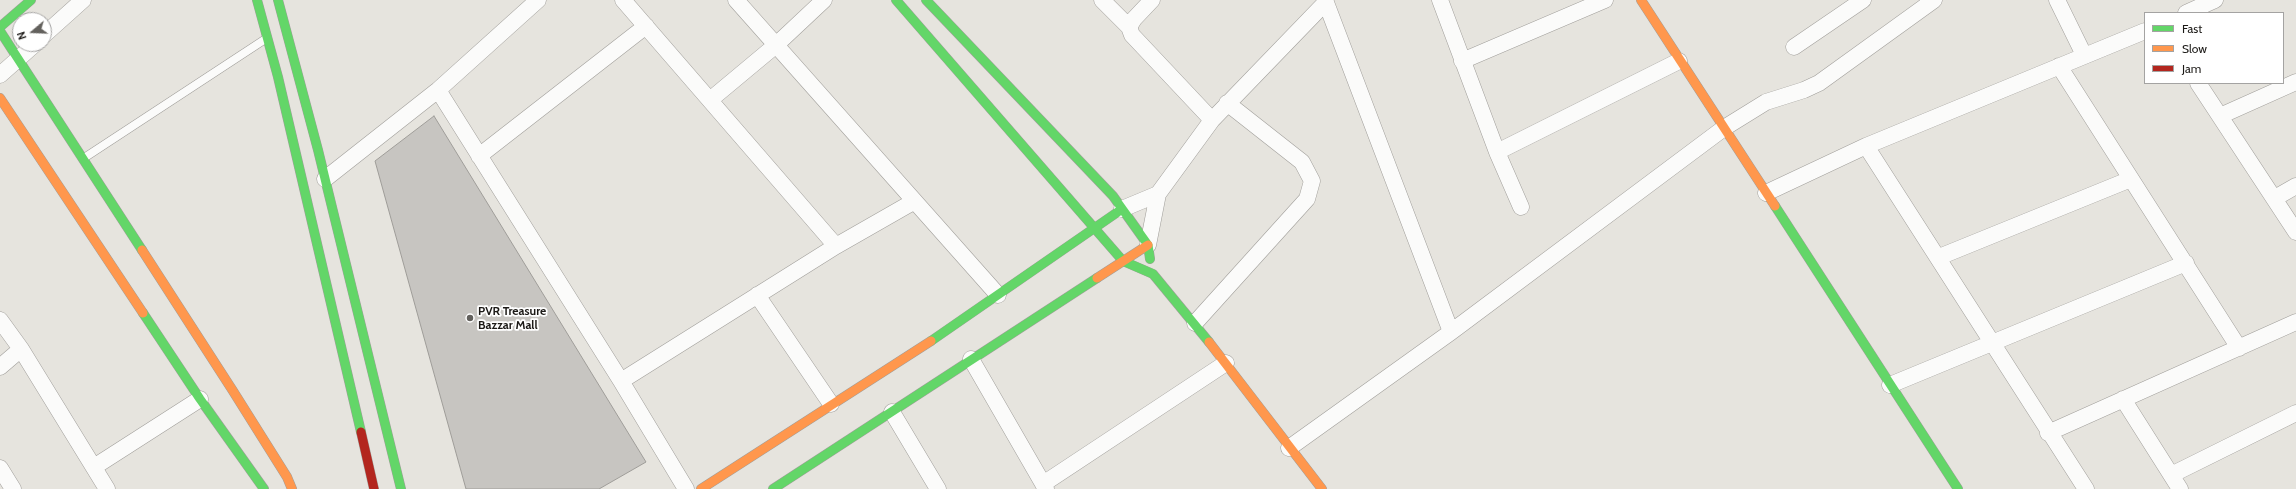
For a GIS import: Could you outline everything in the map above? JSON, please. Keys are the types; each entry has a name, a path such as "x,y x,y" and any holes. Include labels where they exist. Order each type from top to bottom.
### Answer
{"street":[{"path":"0,28 31,0"},
{"path":"52,28 83,0"},
{"path":"257,0 268,38 374,489"},
{"path":"278,0 325,179 401,489"},
{"path":"325,179 438,90 538,0"},
{"path":"623,0 836,246"},
{"path":"736,0 913,202 998,295"},
{"path":"710,100 776,45 824,0"},
{"path":"896,0 1123,261 1153,274 1195,323 1289,448 1322,489"},
{"path":"1102,0 1129,27 1132,35 1212,120"},
{"path":"1129,27 1134,19 1152,0"},
{"path":"1440,0 1496,152 1521,207"},
{"path":"1462,61 1605,0"},
{"path":"1641,0 1679,61 1958,489"},
{"path":"1794,47 1863,0"},
{"path":"1289,448 1450,332 1724,128 1766,102 1804,90 1819,83 1934,0"},
{"path":"2056,0 2084,55"},
{"path":"2188,12 2215,0"},
{"path":"911,18 929,1 1112,196 1148,245"},
{"path":"1153,274 1148,245 1158,194 1212,120 1326,1 1450,332"},
{"path":"479,156 646,26"},
{"path":"1766,193 1866,146 2144,31"},
{"path":"0,32 234,391 287,477 292,489"},
{"path":"0,75 25,52"},
{"path":"1496,152 1679,61"},
{"path":"2059,66 2239,348"},
{"path":"2220,116 2296,82"},
{"path":"2199,84 2296,232"},
{"path":"438,90 621,381 686,489"},
{"path":"0,98 200,399 264,489"},
{"path":"1195,323 1307,199 1312,181 1302,162 1227,103"},
{"path":"1866,146 1939,257 2048,433 2086,489"},
{"path":"1939,257 2131,179"},
{"path":"2274,198 2296,186"},
{"path":"701,489 998,295 1122,208 1158,194"},
{"path":"621,381 836,246 913,202"},
{"path":"773,489 1148,245"},
{"path":"1890,384 2186,263"},
{"path":"757,295 832,404"},
{"path":"0,320 21,349 108,489"},
{"path":"2048,433 2296,322"},
{"path":"0,367 21,349"},
{"path":"971,359 1045,487 1226,363"},
{"path":"94,467 200,399"},
{"path":"2123,399 2180,489"},
{"path":"892,412 938,489"},
{"path":"2171,475 2294,418"},
{"path":"0,468 13,489"}],"lane":[{"path":"83,159 268,38"}],"building":[{"path":"434,116 646,462 599,489 466,489 375,161"}],"traffic: fast":[{"path":"0,27 31,0"},
{"path":"257,0 278,77 361,432"},
{"path":"278,0 318,150 401,489"},
{"path":"896,0 1123,261 1153,274 1209,342"},
{"path":"926,0 1113,196 1148,245 1150,259"},
{"path":"0,31 142,250"},
{"path":"1775,206 1958,489"},
{"path":"931,341 1122,209"},
{"path":"773,489 1097,278"},
{"path":"143,313 200,399 264,489"}],"traffic: slow":[{"path":"1641,0 1775,206"},
{"path":"0,98 143,313"},
{"path":"1097,278 1148,245"},
{"path":"142,250 287,477 292,489"},
{"path":"701,489 931,341"},
{"path":"1209,342 1322,489"}],"traffic: jam":[{"path":"361,432 374,489"}],"place":[{"name":"PVR Treasure Bazzar Mall","path":"470,318"}]}
